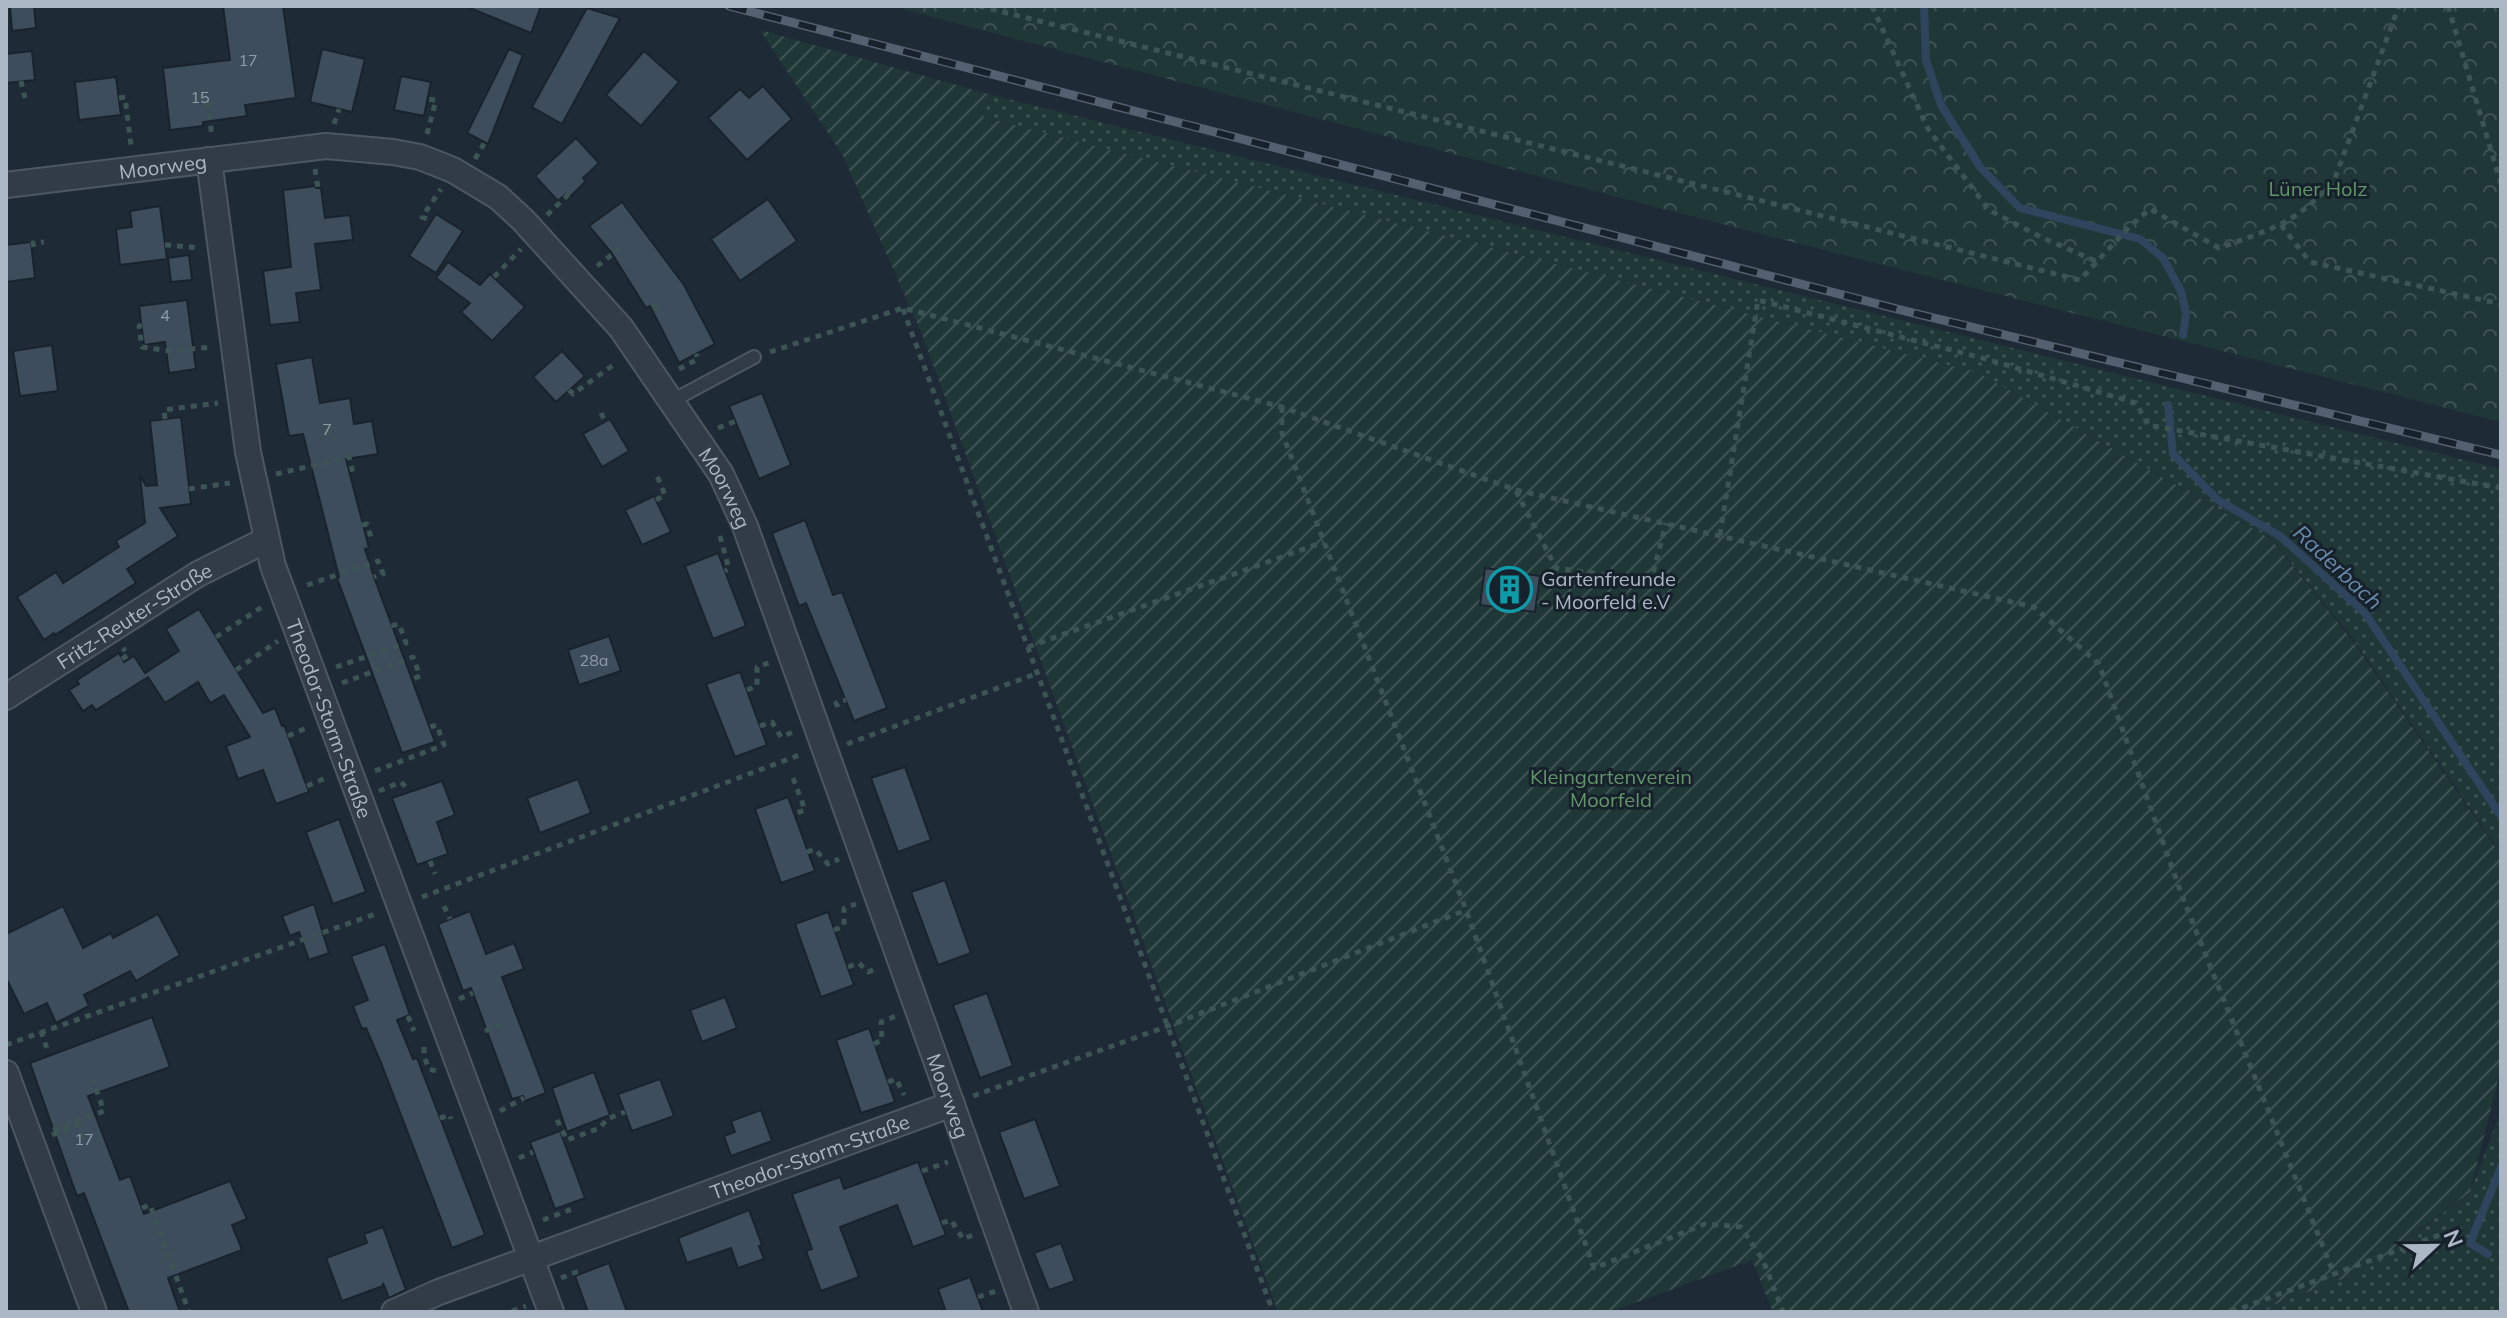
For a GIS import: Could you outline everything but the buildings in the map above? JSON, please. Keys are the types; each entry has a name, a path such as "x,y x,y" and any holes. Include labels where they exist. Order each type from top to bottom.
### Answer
{"street":[{"name":"Moorweg","path":"6,185 326,146 420,157 453,170 498,197 579,280 637,348 670,402 721,474 745,526 1026,1312"},
{"name":"Theodor-Storm-Straße","path":"212,159 240,400 266,540 316,683 551,1312"},
{"name":"Fritz-Reuter-Straße","path":"6,697 198,574 266,540"},
{"path":"6,1073 10,1098 30,1140 94,1312"},
{"name":"Theodor-Storm-Straße","path":"531,1258 948,1092"},
{"path":"394,1312 531,1258"}],"lane":[{"path":"670,402 754,357"}],"path":[{"path":"979,6 2080,280 2150,209 2219,248 2281,225 2317,201 2335,178 2399,6"},
{"path":"1872,6 1928,129 1989,210 2098,262"},
{"path":"2448,6 2501,184"},
{"path":"21,81 25,98"},
{"path":"119,98 125,97 134,169"},
{"path":"200,97 207,97 212,159"},
{"path":"420,157 436,100 428,99"},
{"path":"427,219 422,217 453,170"},
{"path":"2281,225 2310,262 2501,304"},
{"path":"494,277 535,234"},
{"path":"34,247 33,243 44,242"},
{"path":"579,280 622,247"},
{"path":"1720,535 1758,300 1986,359 2136,403 2148,425 2501,488"},
{"path":"657,310 654,305 658,302"},
{"path":"754,357 903,308 1282,407 1516,490 2034,607 2099,664 2184,901 2334,1274"},
{"path":"903,308 1273,1312"},
{"path":"142,325 139,326 142,347 170,351 233,345"},
{"path":"169,342 170,351"},
{"path":"569,390 573,394 637,348"},
{"path":"165,419 164,410 240,400"},
{"path":"1282,407 1282,433 1466,910 1594,1268 1705,1224 1741,1227 1763,1260 1783,1312"},
{"path":"601,413 605,421"},
{"path":"327,429 328,437"},
{"path":"189,489 253,479 349,457 353,473 349,474"},
{"path":"656,500 665,495 657,476"},
{"path":"1516,490 1556,568 1651,581 1666,523"},
{"path":"362,525 367,524 372,541"},
{"path":"1028,647 1324,542"},
{"path":"216,637 283,593 378,561 383,574 374,577"},
{"path":"316,683 406,643 399,624 391,626"},
{"path":"236,670 296,628"},
{"path":"747,690 757,686 757,667 791,654"},
{"path":"316,683 413,657 420,676 413,679"},
{"path":"6,1045 400,906 822,741 1038,673"},
{"path":"760,726 772,722 781,737 822,741"},
{"path":"352,779 444,745 437,725 430,727"},
{"path":"793,778 805,810 794,814"},
{"path":"807,852 815,849 828,864 861,851"},
{"path":"430,861 435,874"},
{"path":"834,930 844,926 844,908 877,896"},
{"path":"444,906 450,919"},
{"path":"888,1082 896,1079 905,1096 948,1092 1168,1026 1466,910"},
{"path":"874,1044 882,1040 881,1022 918,1008"},
{"path":"408,1016 414,1031"},
{"path":"485,1031 501,1027"},
{"path":"41,1031 48,1052"},
{"path":"30,1140 104,1111 93,1081"},
{"path":"557,1120 567,1140 600,1128 607,1119 625,1112"},
{"path":"30,1140 78,1125 84,1139"},
{"path":"142,1208 150,1205 189,1312"},
{"path":"520,1229 572,1209"},
{"path":"942,1223 951,1220 963,1239 996,1226"},
{"path":"2231,1312 2442,1234"},
{"path":"165,1270 173,1268"}],"green space":[{"name":"Lüner Holz","path":"891,6 2498,6 2501,15 2501,422 1659,208"},
{"name":"Kleingartenverein Moorfeld","path":"760,30 992,95 983,117 1979,373 2271,539 2352,640 2501,855 2501,1068 2470,1192 2366,1270 2255,1312 1773,1312 1752,1260 1610,1312 1278,1312 922,334 842,154"},
{"path":"992,95 2501,469 2501,853 2353,639 2272,539 1979,373 983,117"},
{"path":"2501,1111 2501,1312 2256,1312 2366,1270 2470,1193"}],"waterway":[{"name":"Raderbach","path":"1924,6 1926,60 1941,105 1980,167 2020,208 2140,239 2163,258 2181,291 2186,313 2183,335"},
{"name":"Raderbach","path":"2168,405 2173,454 2218,500 2280,536 2365,613 2501,816"},
{"name":"Raderbach","path":"2488,1254 2470,1243 2501,1167"}],"railway":[{"path":"729,6 1901,310 2501,455"}],"place":[{"name":"Gartenfreunde - Moorfeld e.V","path":"1510,590"}]}
